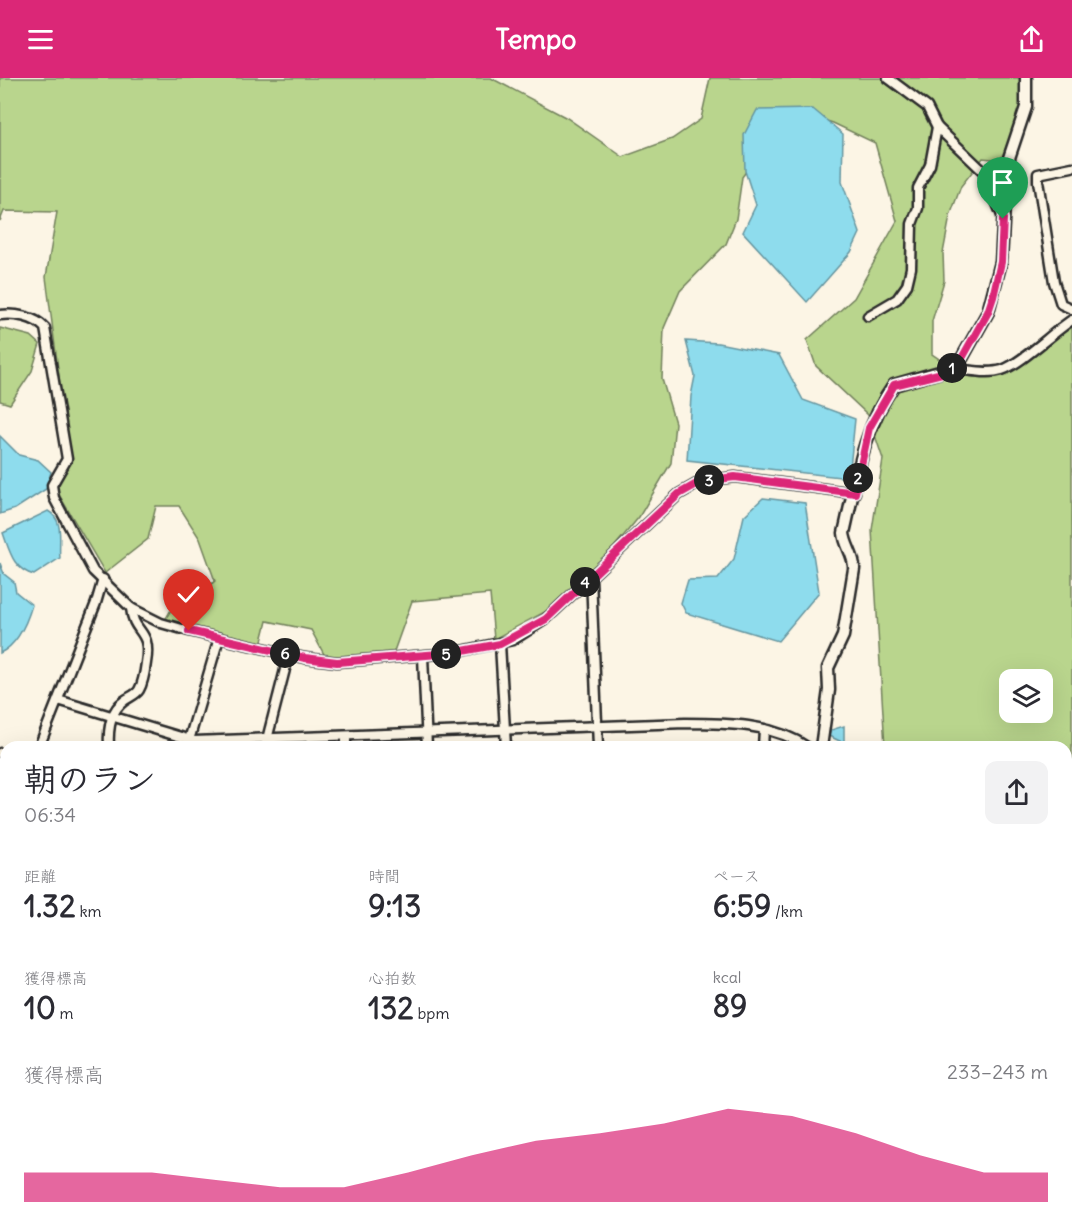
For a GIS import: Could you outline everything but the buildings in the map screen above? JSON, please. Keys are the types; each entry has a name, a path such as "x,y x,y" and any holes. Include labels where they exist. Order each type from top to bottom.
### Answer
{"main road":[{"path":"822,741 828,690 828,668 843,636 855,568 855,562 845,544 844,533 869,428 894,385 950,369 961,360 988,312 1001,262 1006,167 1026,107 1026,78"}],"street":[{"path":"888,78 927,107 938,127 984,172 1003,219"},
{"path":"868,316 897,299 907,285 911,268 912,224 918,208 918,188 930,165 938,127"},
{"path":"1072,167 1038,174 1038,181 1054,282 1061,304 1072,309"},
{"path":"0,315 9,314 39,321 45,328 67,459 52,485 54,498 93,571 131,608 161,623 289,654 337,662 423,656 500,644 546,619 679,494 702,481 735,477 855,493"},
{"path":"950,369 1002,370 1016,364 1052,333 1072,320"},
{"path":"591,577 598,741"},
{"path":"41,741 103,579"},
{"path":"109,741 108,732 113,717 122,702 139,691 146,666 148,642 146,636 136,625 131,608"},
{"path":"189,741 219,638"},
{"path":"500,644 506,741"},
{"path":"267,741 289,654"},
{"path":"423,656 427,741"},
{"path":"58,700 182,741"},
{"path":"289,741 346,736 597,725 700,723 764,729 789,736 797,741"},
{"path":"763,741 764,729"},
{"path":"346,736 346,741"}],"green space":[{"path":"0,78 491,78 567,118 623,157 672,139 701,119 710,78 1021,78 1022,105 1001,160 983,158 961,186 950,216 943,253 944,281 932,321 932,354 960,373 997,375 1012,371 1048,339 1072,324 1072,741 885,741 872,530 883,459 868,415 816,366 807,340 854,298 897,221 875,143 833,123 805,114 768,141 742,177 736,219 726,244 680,291 664,328 662,379 675,423 671,463 639,517 596,569 556,606 494,639 490,594 412,601 393,654 326,658 311,630 267,621 261,645 163,623 183,593 196,589 204,590 215,581 200,539 179,506 156,506 148,539 105,573 55,488 70,461 46,277 57,212 4,211 0,221"},
{"path":"0,328 31,336 40,344 32,371 10,404 0,401"}],"water":[{"path":"813,109 843,134 842,182 860,233 851,252 807,302 743,232 756,205 745,171 744,135 757,110"},
{"path":"686,341 718,343 779,355 803,400 855,419 849,478 687,460 691,396 695,376"},
{"path":"0,436 19,455 38,460 51,472 46,489 15,509 0,514"},
{"path":"763,498 805,503 819,592 778,641 686,613 681,603 688,580 718,579 734,559 744,516"},
{"path":"48,511 57,520 59,526 60,558 34,575 21,569 17,564 10,553 3,533"},
{"path":"0,563 4,574 14,582 16,592 32,605 16,639 0,653"},
{"path":"844,726 844,741 829,736 831,730"}],"route":[{"path":"189,631 305,658 337,662 452,653 500,644 513,640 546,619 679,494 702,481 735,477 855,493 863,446 869,428 887,394 894,385 901,381 942,373 950,369 961,360 988,312 1001,262 1003,219"}]}
